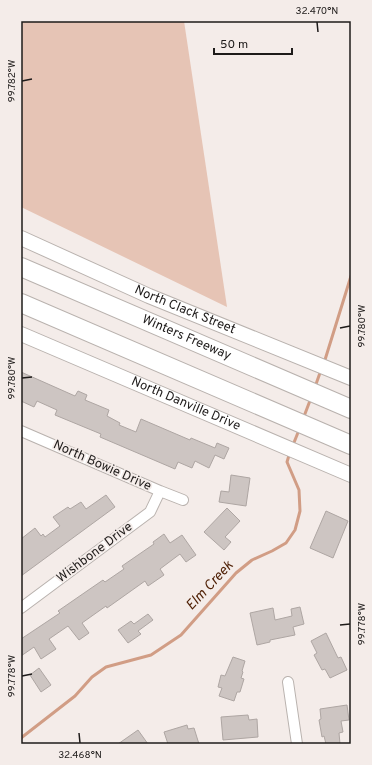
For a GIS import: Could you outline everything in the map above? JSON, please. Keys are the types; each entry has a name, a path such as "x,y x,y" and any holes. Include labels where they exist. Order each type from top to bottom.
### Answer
{"highway":[{"name":"Winters Freeway","path":"21,267 346,407"},
{"path":"21,303 351,445"}],"main road":[{"name":"North Clack Street","path":"21,238 149,296 351,378"},
{"name":"North Danville Drive","path":"21,334 351,475"}],"street":[{"name":"North Bowie Drive","path":"21,431 160,492 183,500"},
{"name":"Wishbone Drive","path":"21,608 150,512 160,492"},
{"path":"288,682 297,744"}],"shaded area":[{"path":"21,21 184,21 227,307 21,207"}],"building":[{"path":"21,372 75,396 78,391 87,395 85,400 109,410 107,416 120,423 119,425 136,432 141,419 190,440 191,438 215,448 217,443 229,448 224,459 215,455 209,468 195,461 192,468 178,462 175,469 100,437 101,434 55,415 57,410 37,401 34,407 21,401"},
{"path":"231,475 250,478 246,506 219,502 221,491 229,492"},
{"path":"106,495 115,507 21,576 21,539 35,528 41,536 43,534 45,537 60,526 53,517 68,507 70,509 81,502 86,509"},
{"path":"227,508 240,521 225,537 231,542 224,550 204,532"},
{"path":"326,511 348,521 333,558 310,548"},
{"path":"164,534 170,543 182,535 196,555 186,562 180,554 160,569 164,575 148,586 145,581 107,608 106,606 82,623 89,633 79,640 68,626 49,639 56,649 41,659 34,647 21,656 21,639 60,613 58,611 103,580 105,582 124,569 122,566 154,544 153,542"},
{"path":"300,607 304,624 293,627 295,635 270,640 270,642 257,645 250,613 273,608 275,620 292,616 291,609"},
{"path":"148,614 153,620 138,631 141,634 128,643 118,630 131,621 134,624"},
{"path":"326,633 338,658 341,657 347,670 330,678 325,669 322,670 314,655 317,653 311,641"},
{"path":"233,657 245,661 241,678 244,679 240,692 237,692 234,701 219,696 222,688 218,687 221,675 225,676"},
{"path":"39,668 51,685 41,692 30,675"},
{"path":"347,705 349,720 341,721 343,732 339,733 340,744 326,744 324,736 322,737 319,720 321,719 320,709"},
{"path":"248,715 249,720 257,719 258,737 223,740 221,717"},
{"path":"187,725 188,729 194,728 199,744 168,744 164,732"},
{"path":"138,730 148,744 118,744"}],"waterway":[{"name":"Elm Creek","path":"324,363 351,276"},
{"name":"Elm Creek","path":"315,387 321,370"},
{"name":"Elm Creek","path":"303,419 311,398"},
{"name":"Elm Creek","path":"293,445 299,430"},
{"name":"Elm Creek","path":"21,738 75,696 92,677 106,667 151,655 181,635 236,573 252,560 286,543 295,530 300,511 299,490 287,462 290,452"}]}
